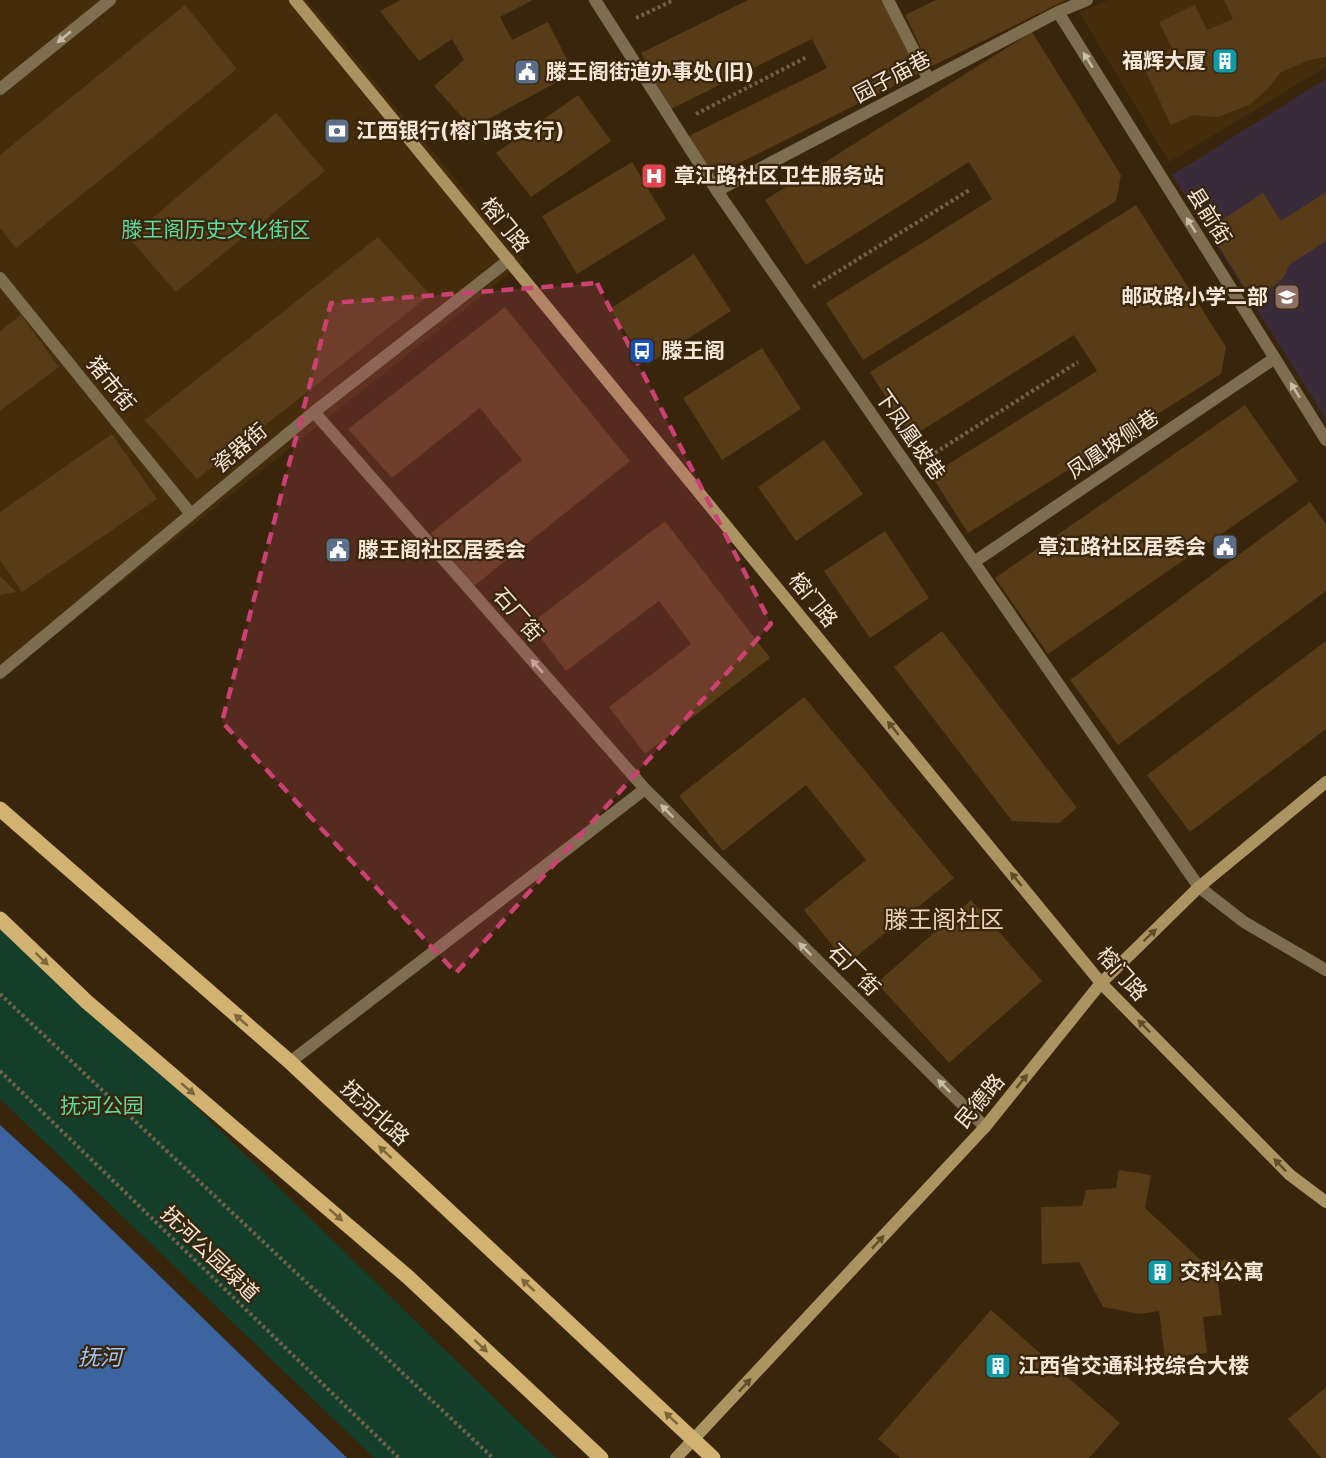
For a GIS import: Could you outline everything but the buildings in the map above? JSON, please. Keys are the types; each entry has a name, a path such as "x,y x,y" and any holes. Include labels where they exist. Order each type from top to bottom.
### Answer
{"main road":[{"name":"抚河北路","path":"0,809 290,1062 713,1458"},
{"path":"0,919 87,1002 408,1277 601,1458"}],"street":[{"name":"榕门路","path":"295,0 1101,983 1290,1175 1326,1202"},
{"name":"民德路","path":"676,1458 985,1128 1101,983 1199,887 1326,782"}],"lane":[{"path":"0,89 110,0"},
{"name":"下凤凰坡巷","path":"595,0 717,191 1199,887 1244,922 1326,970"},
{"path":"888,0 929,80"},
{"name":"园子庙巷","path":"717,191 1058,12 1087,0"},
{"name":"县前街","path":"1058,12 1326,440"},
{"name":"瓷器街","path":"0,673 314,412 509,260"},
{"name":"猪市街","path":"0,278 191,514"},
{"name":"凤凰坡侧巷","path":"974,562 1275,358"},
{"name":"石厂街","path":"314,412 645,789 985,1128"},
{"path":"290,1062 645,789"}],"path":[{"path":"613,28 674,0"},
{"path":"675,125 807,57"},
{"path":"792,300 971,189"},
{"path":"909,469 1078,363"},
{"path":"0,994 493,1458"},
{"name":"抚河公园绿道","path":"0,1071 399,1458"}],"highlighted area":[{"path":"597,283 771,624 456,973 222,722 331,303"}],"shaded area":[{"name":"滕王阁历史文化街区","path":"0,0 307,0 524,262 0,679"},
{"path":"1108,0 1326,0 1326,67 1169,162 1079,12"},
{"name":"邮政路小学二部","path":"1326,79 1326,419 1172,175"}],"green space":[{"name":"抚河公园","path":"0,916 556,1458 374,1458 0,1099"}],"water":[{"name":"抚河","path":"0,1125 70,1189 347,1458 0,1458"}],"place":[{"name":"福辉大厦","path":"1225,61"},
{"name":"滕王阁街道办事处(旧)","path":"527,72"},
{"name":"江西银行(榕门路支行)","path":"337,131"},
{"name":"章江路社区卫生服务站","path":"654,176"},
{"name":"邮政路小学二部","path":"1287,297"},
{"name":"滕王阁","path":"642,351"},
{"name":"章江路社区居委会","path":"1225,547"},
{"name":"滕王阁社区居委会","path":"338,550"},
{"name":"交科公寓","path":"1160,1272"},
{"name":"江西省交通科技综合大楼","path":"998,1366"}],"district":[{"name":"滕王阁社区","path":"944,920"}]}
